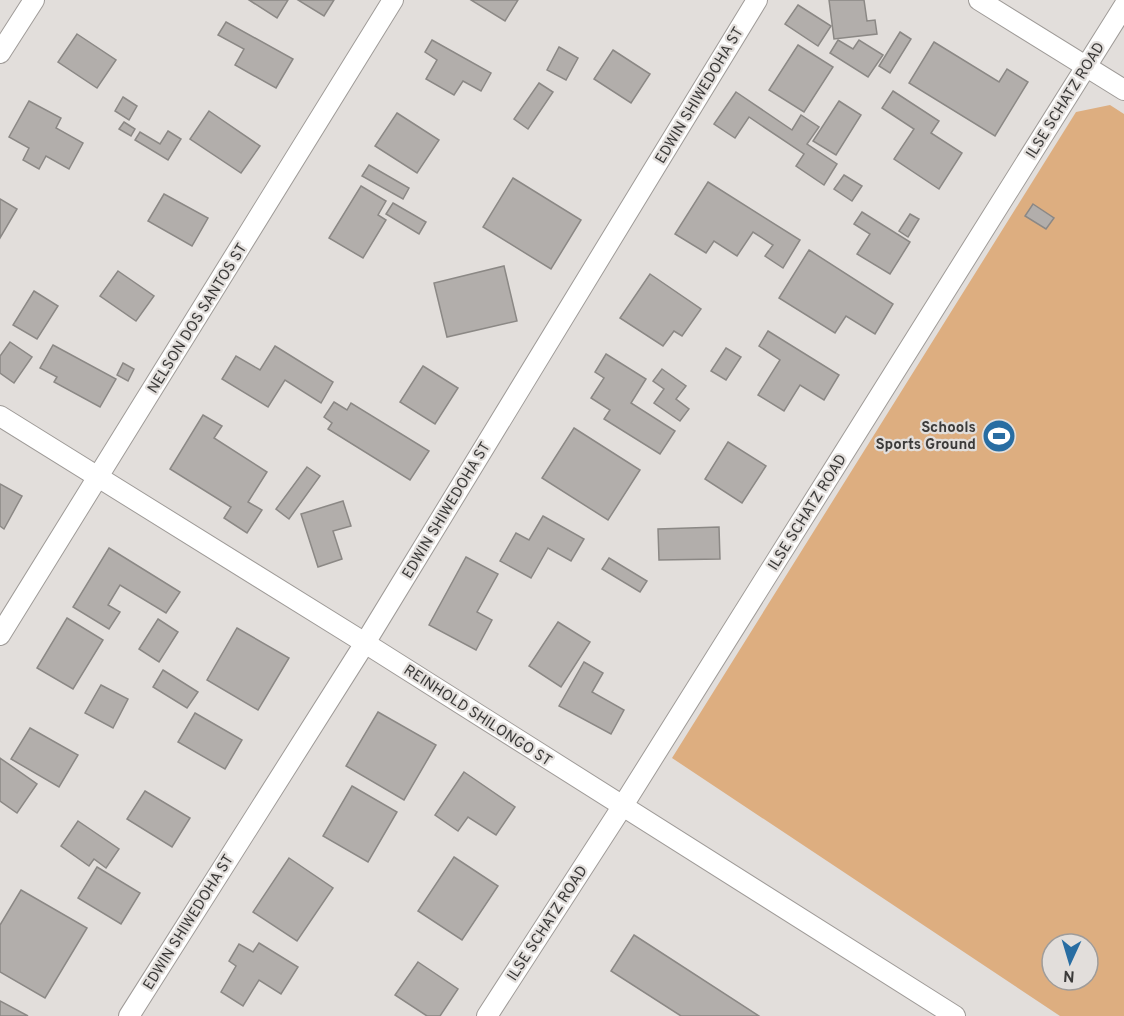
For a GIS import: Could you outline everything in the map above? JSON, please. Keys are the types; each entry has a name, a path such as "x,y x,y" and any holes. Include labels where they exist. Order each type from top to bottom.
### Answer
{"street":[{"path":"0,53 34,0"},
{"name":"NELSON DOS SANTOS ST","path":"0,634 393,0"},
{"name":"EDWIN SHIWEDOHA ST","path":"129,1016 365,643 758,0"},
{"path":"979,0 1124,90"},
{"name":"ILSE SCHATZ ROAD","path":"487,1016 622,807 1124,6"},
{"name":"REINHOLD SHILONGO ST","path":"0,416 365,643 955,1016"}],"shaded area":[{"name":"Schools Sports Ground","path":"1110,105 1124,114 1124,1016 1060,1016 672,758 1076,112"}],"building":[{"path":"249,0 288,0 277,18"},
{"path":"298,0 334,0 324,16"},
{"path":"471,0 518,0 505,21"},
{"path":"829,0 864,0 867,21 875,20 877,34 834,39"},
{"path":"798,5 831,26 818,46 785,24"},
{"path":"226,22 293,59 276,88 235,65 244,49 218,35"},
{"path":"900,32 911,39 890,73 879,66"},
{"path":"77,34 116,60 97,88 58,62"},
{"path":"432,40 491,73 481,91 463,81 454,95 426,79 437,60 425,52"},
{"path":"838,40 853,49 859,40 883,55 868,77 830,53"},
{"path":"934,42 999,82 1007,69 1028,82 995,136 909,83"},
{"path":"798,45 833,67 804,112 769,90"},
{"path":"559,47 578,58 566,80 547,70"},
{"path":"613,50 650,74 631,103 594,79"},
{"path":"539,83 553,92 528,129 514,119"},
{"path":"893,91 939,121 931,133 962,153 939,189 894,159 914,129 882,108"},
{"path":"736,92 792,130 801,115 819,127 807,144 837,164 824,185 796,166 804,154 749,117 735,138 714,124"},
{"path":"123,97 137,106 129,120 115,111"},
{"path":"29,101 61,118 56,128 83,143 69,169 46,156 39,169 23,160 29,148 9,137"},
{"path":"839,101 861,115 836,155 813,141"},
{"path":"209,111 260,146 241,173 190,139"},
{"path":"397,113 439,140 417,173 375,146"},
{"path":"124,122 135,129 131,136 119,129"},
{"path":"168,131 181,139 168,160 135,140 140,132 160,144"},
{"path":"369,165 409,188 403,199 362,176"},
{"path":"844,175 862,186 852,201 834,189"},
{"path":"513,178 581,220 551,269 483,227"},
{"path":"708,182 800,240 783,268 765,256 773,245 753,232 737,256 714,241 706,253 675,234"},
{"path":"361,186 386,201 378,215 386,220 363,258 329,238"},
{"path":"164,194 208,218 192,246 148,221"},
{"path":"0,199 17,209 0,238"},
{"path":"393,203 426,222 419,234 386,214"},
{"path":"1033,204 1054,218 1046,229 1025,216"},
{"path":"862,212 910,242 890,274 857,254 870,234 854,224"},
{"path":"910,214 919,219 908,237 899,231"},
{"path":"809,250 893,304 875,334 846,316 835,333 779,298"},
{"path":"504,266 517,321 447,337 434,283"},
{"path":"118,271 154,296 136,321 100,296"},
{"path":"650,274 701,309 682,336 674,331 663,346 620,318"},
{"path":"34,291 58,306 37,339 13,325"},
{"path":"768,331 839,375 824,400 800,385 784,411 758,395 780,360 759,346"},
{"path":"10,342 32,357 14,383 0,373 0,356"},
{"path":"53,345 116,379 100,407 54,382 57,377 40,368"},
{"path":"275,346 333,382 321,403 285,380 268,407 222,379 236,356 260,370"},
{"path":"726,348 741,357 726,380 711,371"},
{"path":"606,354 646,379 631,403 675,431 660,454 604,419 610,410 591,398 604,378 595,372"},
{"path":"123,363 134,369 128,381 117,375"},
{"path":"423,366 458,388 435,424 400,402"},
{"path":"662,369 686,386 676,399 689,409 680,421 654,403 664,389 653,381"},
{"path":"334,402 347,410 351,403 429,451 410,480 328,429 332,423 324,417"},
{"path":"203,415 222,426 214,438 267,472 248,502 262,510 247,533 224,518 231,507 170,469"},
{"path":"574,428 640,470 608,520 542,478"},
{"path":"728,442 766,466 742,503 705,479"},
{"path":"307,467 320,476 289,519 276,509"},
{"path":"0,484 22,496 4,529 0,526"},
{"path":"343,501 351,526 333,531 342,559 318,567 301,514"},
{"path":"543,516 584,539 571,561 548,548 531,578 500,561 516,533 529,540"},
{"path":"719,527 720,559 659,560 658,529"},
{"path":"109,548 180,592 166,613 120,585 108,605 120,612 109,629 73,607"},
{"path":"466,557 498,574 477,612 492,620 476,650 429,625"},
{"path":"609,558 647,581 640,592 602,569"},
{"path":"67,618 103,640 73,689 37,668"},
{"path":"158,619 178,632 159,662 139,649"},
{"path":"558,622 590,642 561,687 529,666"},
{"path":"237,628 289,658 258,710 207,680"},
{"path":"584,662 603,673 592,692 624,710 611,734 559,706"},
{"path":"163,670 198,692 187,708 153,687"},
{"path":"101,685 128,699 113,728 85,713"},
{"path":"378,712 436,745 404,800 346,766"},
{"path":"195,713 242,740 225,769 178,742"},
{"path":"30,728 78,755 59,787 11,759"},
{"path":"0,758 37,784 17,813 0,801"},
{"path":"464,772 515,807 496,835 468,817 458,831 435,815"},
{"path":"352,786 397,812 368,862 323,836"},
{"path":"145,791 190,818 172,847 127,819"},
{"path":"78,821 119,849 106,868 94,859 89,866 61,846"},
{"path":"454,857 498,886 462,940 418,911"},
{"path":"289,858 333,888 297,941 253,912"},
{"path":"97,867 140,893 121,924 78,898"},
{"path":"21,890 87,928 45,998 0,972 0,925"},
{"path":"634,935 759,1016 681,1016 611,971"},
{"path":"259,943 298,967 281,994 259,980 243,1006 221,992 236,966 229,961 239,944 253,952"},
{"path":"418,962 458,989 440,1016 427,1016 395,995"},
{"path":"0,1001 28,1016 0,1016"}],"place":[{"name":"Schools Sports Ground","path":"999,436"}]}
